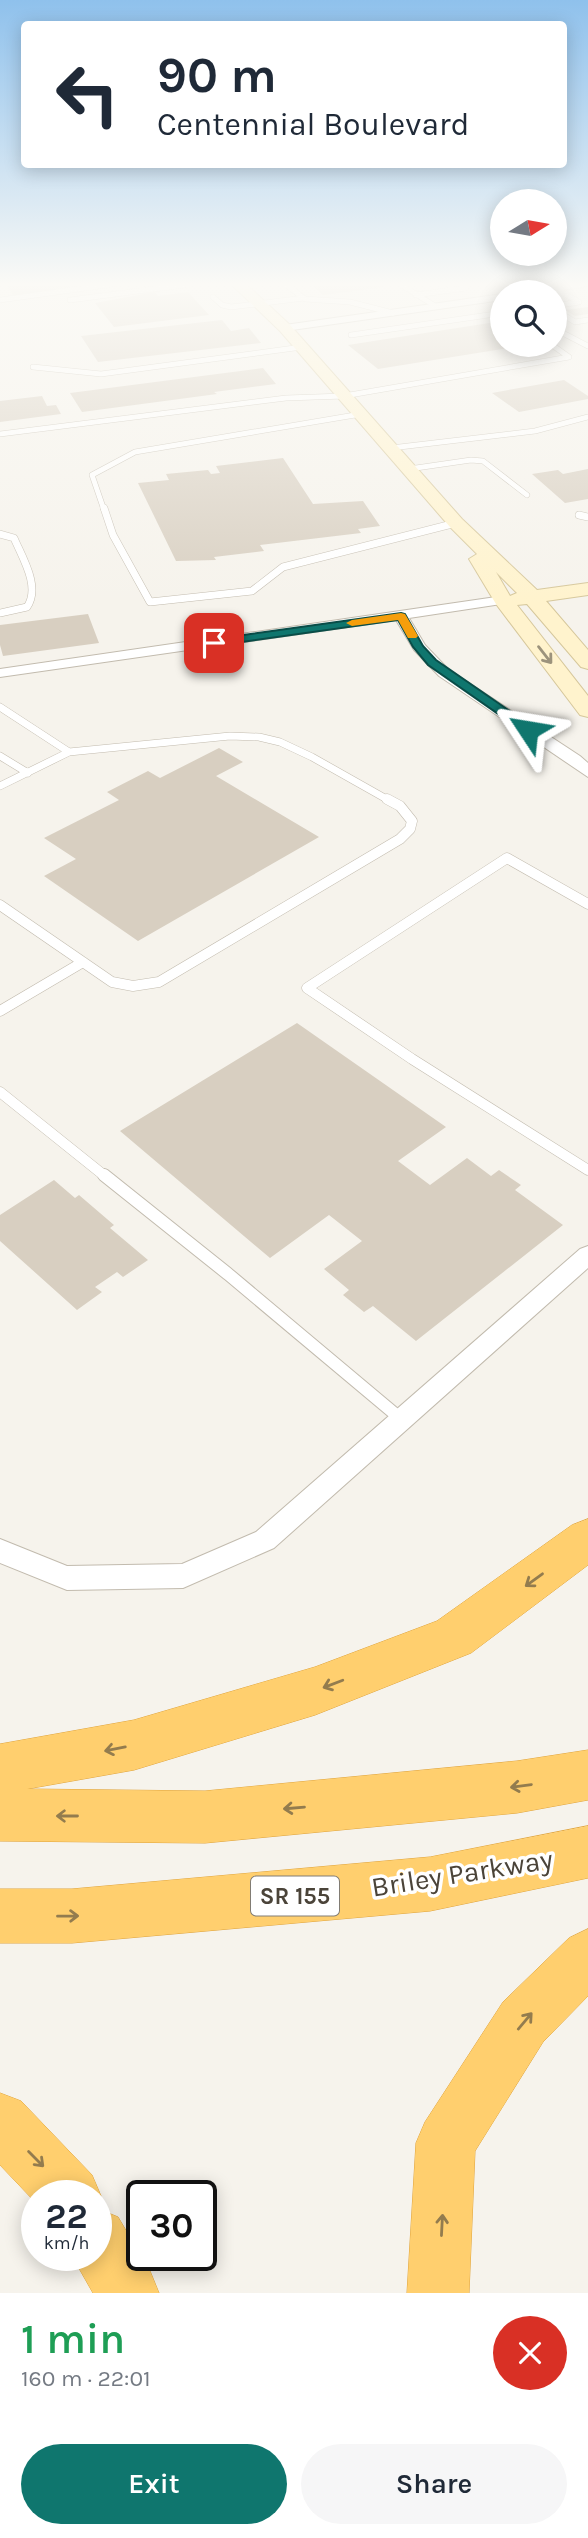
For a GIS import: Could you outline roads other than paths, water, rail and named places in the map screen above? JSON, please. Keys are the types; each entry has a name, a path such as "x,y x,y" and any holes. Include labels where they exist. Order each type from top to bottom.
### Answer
{"highway":[{"path":"0,1769 134,1745 315,1691 454,1637 588,1539"},
{"path":"0,1815 205,1817 517,1787 588,1774"},
{"name":"Briley Parkway","path":"0,1916 72,1916 430,1884 588,1852"},
{"path":"438,2293 446,2143 523,2022 588,1957"},
{"path":"0,2122 56,2180"},
{"path":"112,2266 128,2293"}],"street":[{"path":"340,391 456,523 532,597 588,663"},
{"path":"456,523 503,600 588,710"},
{"path":"0,673 588,589"},
{"path":"401,616 419,647 438,668 573,759 588,772"},
{"path":"0,1551 66,1578 183,1576 265,1540 588,1255"}],"lane":[{"path":"0,434 286,398 344,396 373,391"},
{"path":"361,414 135,452 92,475 113,535 150,601 252,591 283,567 456,523"},
{"path":"391,448 437,440 535,431 588,417"},
{"path":"409,470 471,460 483,461 527,495"},
{"path":"579,515 588,517"},
{"path":"0,534 14,538 34,590 33,600 27,607 0,613"},
{"path":"0,707 69,752"},
{"path":"0,786 69,752 230,736 259,737 280,742 312,757 400,806 412,821 410,829 400,839 167,980 133,988 112,982 0,905"},
{"path":"0,756 28,773"},
{"path":"587,1168 412,1059 306,988 507,858 588,904"},
{"path":"0,1011 83,962"},
{"path":"0,1092 228,1273 401,1419"}]}
